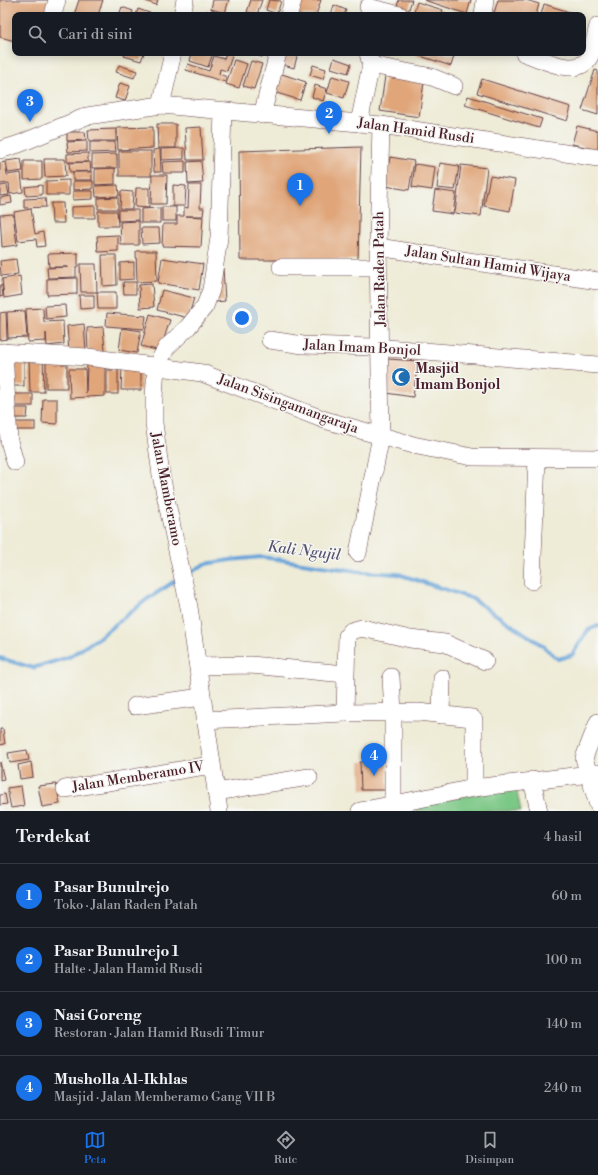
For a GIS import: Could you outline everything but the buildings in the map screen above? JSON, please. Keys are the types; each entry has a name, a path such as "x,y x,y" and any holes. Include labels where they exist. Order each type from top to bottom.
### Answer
{"street":[{"path":"54,12 57,0"},
{"path":"183,12 185,0"},
{"path":"290,12 293,0"},
{"path":"483,12 485,0"},
{"path":"369,7 388,12"},
{"path":"533,56 565,67 576,68 584,64 590,56 598,26"},
{"path":"161,106 172,56"},
{"path":"262,115 277,56"},
{"path":"359,123 369,59 454,86"},
{"name":"Jalan Hamid Rusdi","path":"0,150 19,144 87,116 161,106 381,125 598,158"},
{"name":"Jalan Mamberamo","path":"219,811 189,607 161,475 154,423 156,366 167,347 202,311 211,290 219,238 223,111"},
{"name":"Jalan Raden Patah","path":"358,553 381,436 381,348 378,247 381,125"},
{"name":"Jalan Sultan Hamid Wijaya","path":"378,247 598,281"},
{"path":"281,268 378,267"},
{"name":"Jalan Imam Bonjol","path":"270,340 303,345 381,348 598,365"},
{"path":"2,352 9,441 15,462"},
{"name":"Jalan Sisingamangaraja","path":"2,352 88,357 202,373 325,420 412,446 472,457 536,459 598,458"},
{"path":"532,581 536,459"},
{"path":"345,712 344,674 347,636 351,631 362,628 410,639 445,643 485,661"},
{"path":"198,666 251,665 344,674"},
{"path":"391,677 393,713 393,804"},
{"path":"441,714 442,678"},
{"path":"135,706 202,697"},
{"path":"205,720 345,712 418,712 470,717 474,720 474,788"},
{"path":"598,722 584,758 593,773 598,805"},
{"name":"Jalan Memberamo IV","path":"65,789 211,764"},
{"path":"360,811 474,788 593,773"},
{"path":"216,792 309,777"},
{"path":"532,780 539,811"}],"green space":[{"path":"516,787 521,811 383,811"}],"waterway":[{"name":"Kali Ngujil","path":"186,575 205,564 262,557 363,572 398,574 471,598 542,645 558,659 572,655 588,630 598,626"},
{"name":"Kali Ngujil","path":"0,658 33,668 69,657 97,639 146,600 178,579"}],"place":[{"name":"Nasi Goreng","path":"30,122"},
{"name":"Pasar Bunulrejo 1","path":"329,134"},
{"name":"Pasar Bunulrejo","path":"300,206"},
{"name":"Masjid Imam Bonjol","path":"401,377"},
{"name":"Musholla Al-Ikhlas","path":"374,776"}]}
